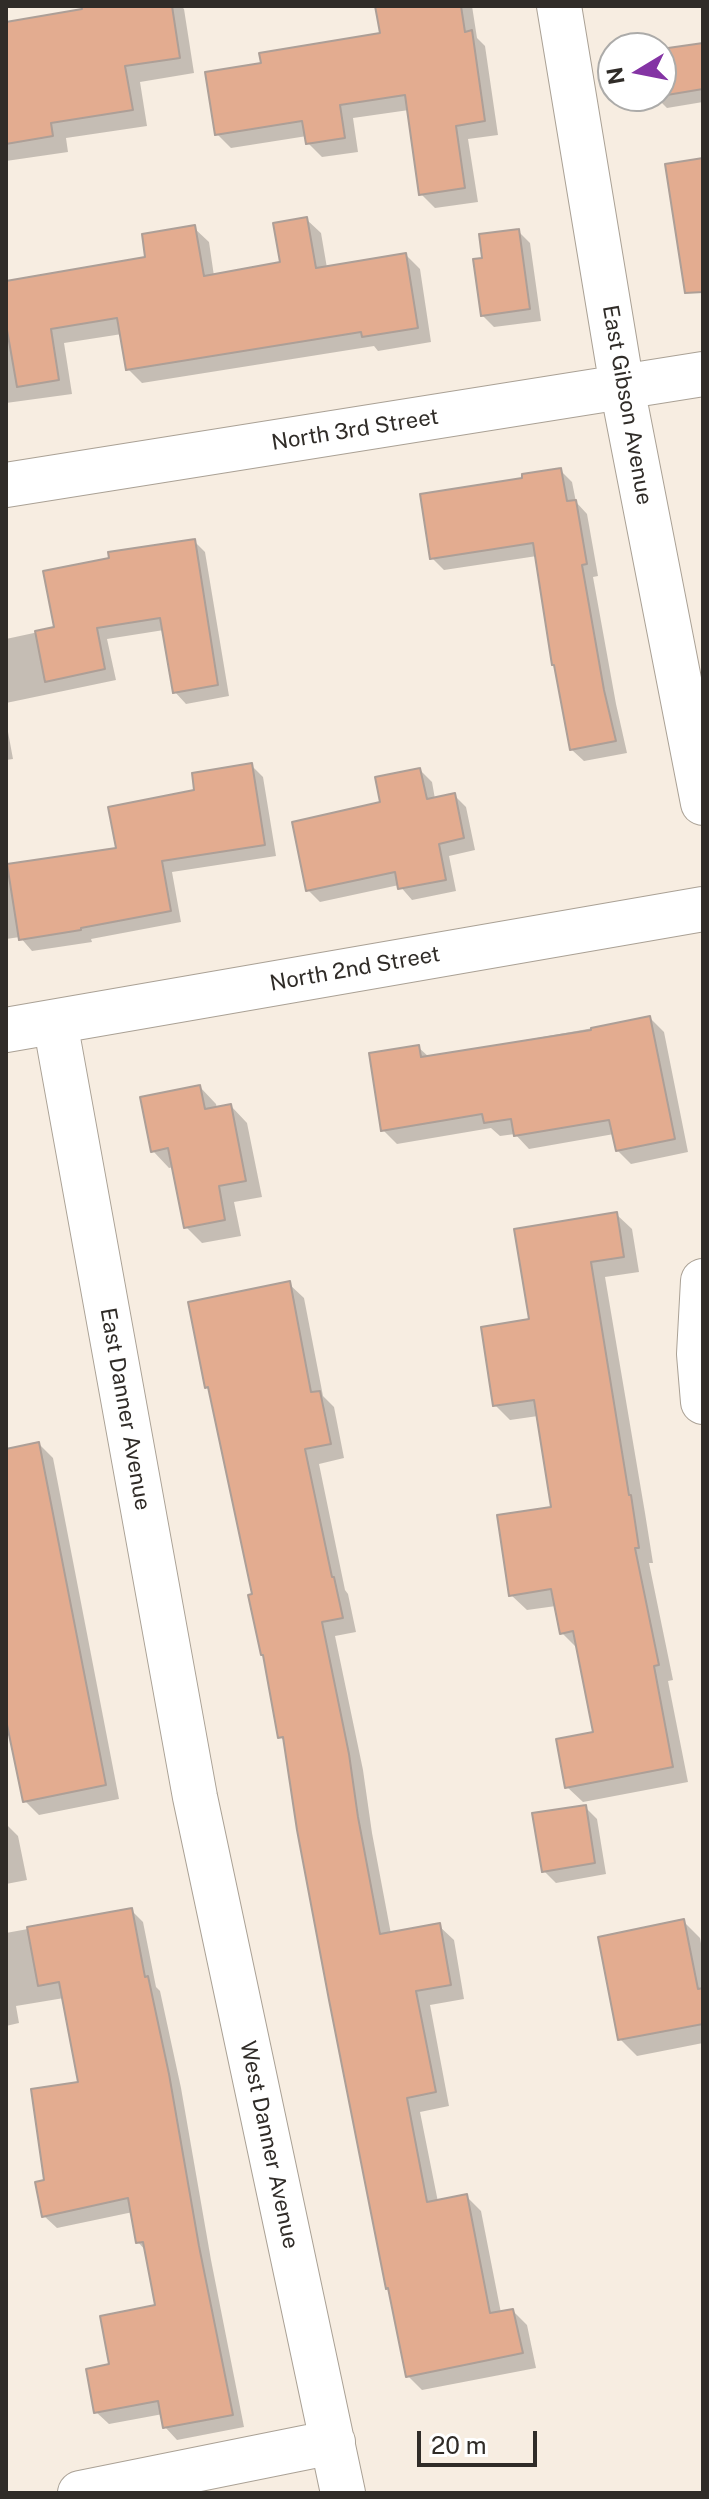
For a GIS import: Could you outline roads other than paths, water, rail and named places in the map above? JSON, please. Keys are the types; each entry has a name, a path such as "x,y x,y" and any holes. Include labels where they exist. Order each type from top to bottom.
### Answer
{"street":[{"name":"East Gibson Avenue","path":"559,6 622,387 703,803"},
{"name":"North 3rd Street","path":"6,485 703,374"},
{"name":"North 2nd Street","path":"6,1030 703,909"},
{"name":"East Danner Avenue","path":"55,1022 195,1797"},
{"path":"703,1281 699,1354 703,1402"},
{"name":"West Danner Avenue","path":"195,1797 343,2493"},
{"path":"80,2493 333,2442"}]}
